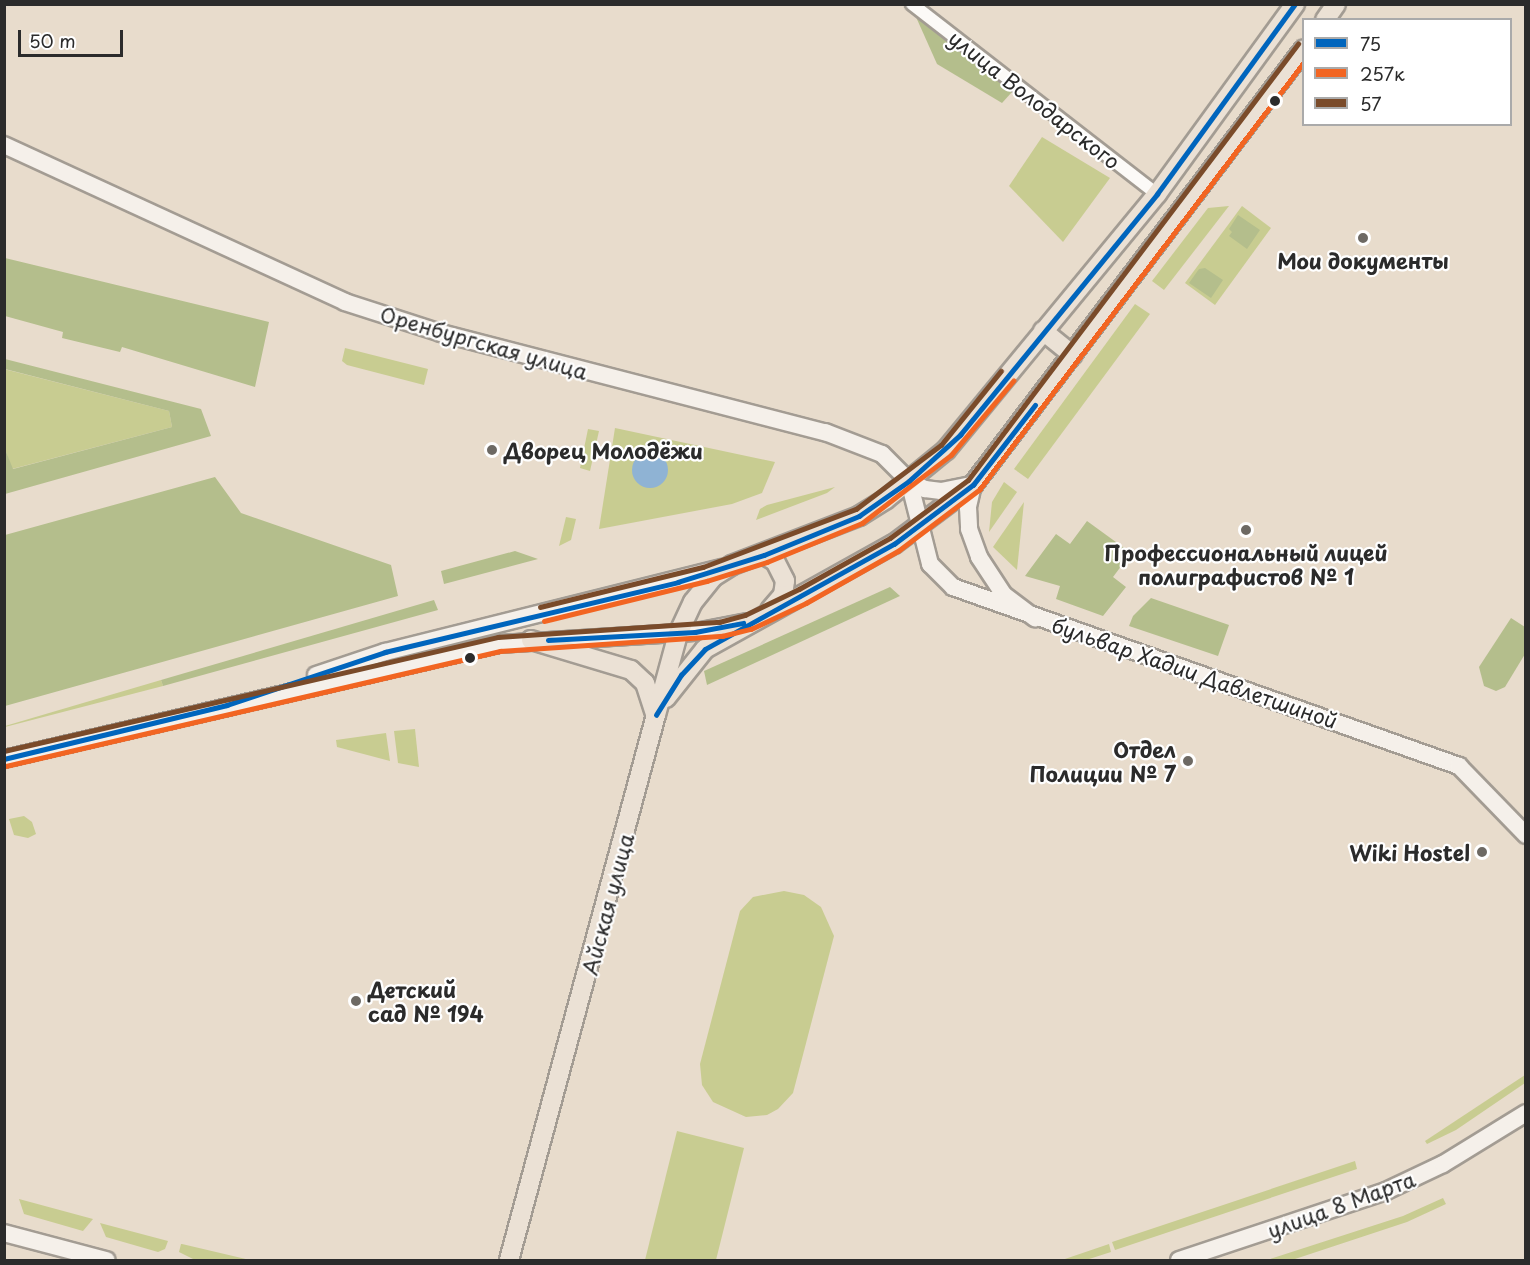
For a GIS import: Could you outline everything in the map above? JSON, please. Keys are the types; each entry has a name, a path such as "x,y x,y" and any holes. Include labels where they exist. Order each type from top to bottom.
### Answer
{"main road":[{"path":"732,565 764,555 859,516 909,481 960,435 1157,194 1295,4"},
{"path":"1326,18 1336,4"},
{"path":"756,618 856,567 920,525 973,485 1302,51"},
{"path":"1043,332 1073,355"},
{"path":"656,715 692,662 780,601 785,581 775,561 764,555"},
{"name":"Айская улица","path":"510,1260 678,634 703,588 732,565"},
{"path":"531,640 631,670 645,683 656,715"}],"street":[{"name":"улица Володарского","path":"912,4 1157,194"},
{"name":"Оренбургская улица","path":"4,145 345,302 441,333 825,432 882,454 909,481 940,491 973,485"},
{"name":"бульвар Хадии Давлетшиной","path":"909,481 930,564 942,580 1035,618 1311,711 1459,766 1526,834"},
{"path":"973,485 968,507 969,529 979,557 1004,595 1035,618"},
{"path":"227,705 386,652 732,565"},
{"path":"4,759 448,654 531,640 678,634 756,618"},
{"name":"улица 8 Марта","path":"1179,1260 1386,1191 1443,1164 1526,1113"},
{"path":"4,1233 106,1260"}],"green space":[{"path":"916,17 1012,92 1002,103 937,64"},
{"path":"1042,137 1110,178 1063,242 1009,186"},
{"path":"1229,206 1164,290 1152,281 1208,208"},
{"path":"1242,206 1271,228 1215,305 1185,283"},
{"path":"1238,215 1260,230 1247,249 1229,236 1232,232 1229,229"},
{"path":"5,258 269,322 255,387 122,347 120,352 62,338 63,332 5,316"},
{"path":"1205,268 1223,280 1211,298 1189,283 1199,269"},
{"path":"1135,304 1150,314 1028,479 1014,469"},
{"path":"345,348 428,369 424,385 347,365 342,361"},
{"path":"5,359 201,409 211,436 5,494 5,449 13,469 172,427 169,411 5,369"},
{"path":"4,369 169,411 172,427 12,469 5,449"},
{"path":"615,428 775,462 762,493 732,504 599,529"},
{"path":"588,429 599,431 590,471 580,468"},
{"path":"215,477 241,513 391,565 398,596 5,706 5,535"},
{"path":"1004,482 1017,492 989,532 992,502"},
{"path":"835,487 827,493 756,520 760,509 767,505"},
{"path":"1024,502 1017,570 993,547"},
{"path":"566,517 576,519 571,540 559,546"},
{"path":"1087,521 1131,553 1113,577 1126,587 1103,616 1056,599 1060,586 1025,576 1056,534 1070,544"},
{"path":"515,551 538,559 444,584 441,571"},
{"path":"890,587 900,596 707,685 704,671"},
{"path":"1151,598 1229,625 1218,656 1129,626 1133,616"},
{"path":"434,600 438,610 163,686 161,680"},
{"path":"1511,618 1525,627 1525,654 1505,687 1496,691 1484,686 1479,667"},
{"path":"161,680 163,686 5,727 5,726"},
{"path":"415,729 419,767 398,763 394,731"},
{"path":"386,733 390,761 337,747 336,740"},
{"path":"24,816 32,822 36,834 28,838 14,835 9,819"},
{"path":"784,891 804,895 821,907 834,936 793,1093 778,1109 767,1115 746,1117 713,1102 702,1085 700,1064 740,911 753,897"},
{"path":"1525,1075 1525,1083 1456,1130 1427,1144 1425,1141"},
{"path":"677,1131 744,1148 716,1260 645,1260"},
{"path":"1355,1161 1357,1169 1115,1250 1112,1242"},
{"path":"1443,1198 1446,1204 1407,1222 1292,1260 1267,1260 1403,1216"},
{"path":"19,1199 93,1219 83,1231 24,1214"},
{"path":"100,1223 168,1241 165,1249 158,1252 106,1237"},
{"path":"181,1244 250,1260 195,1260 179,1252"},
{"path":"1109,1244 1111,1252 1086,1260 1062,1260"}],"water":[{"path":"650,452 663,457 668,470 663,483 650,488 637,483 632,470 637,457"}],"transit line":[{"name":"75","path":"4,759 227,705 385,652 678,582 764,555 859,516 909,481 960,435 1157,194 1295,4"},
{"name":"57","path":"4,751 498,637 719,622 745,615 799,589 890,538 968,480 1298,44"},
{"name":"257к","path":"6,766 500,651 722,636 751,629 806,603 898,551 979,490 1302,65"},
{"name":"57","path":"540,607 703,567 856,509 941,445 1001,371"},
{"name":"257к","path":"544,621 707,581 767,562 862,523 951,455 1013,381"},
{"name":"75","path":"656,715 681,675 705,649 894,544 973,485 1035,405"},
{"name":"75","path":"548,640 695,632 743,623"}],"place":[{"name":"Мои документы","path":"1363,238"},
{"name":"Дворец Молодёжи","path":"492,450"},
{"name":"Профессиональный лицей полиграфистов № 1","path":"1246,530"},
{"name":"Отдел Полиции № 7","path":"1188,761"},
{"name":"Wiki Hostel","path":"1482,852"},
{"name":"Детский сад № 194","path":"356,1001"}]}
